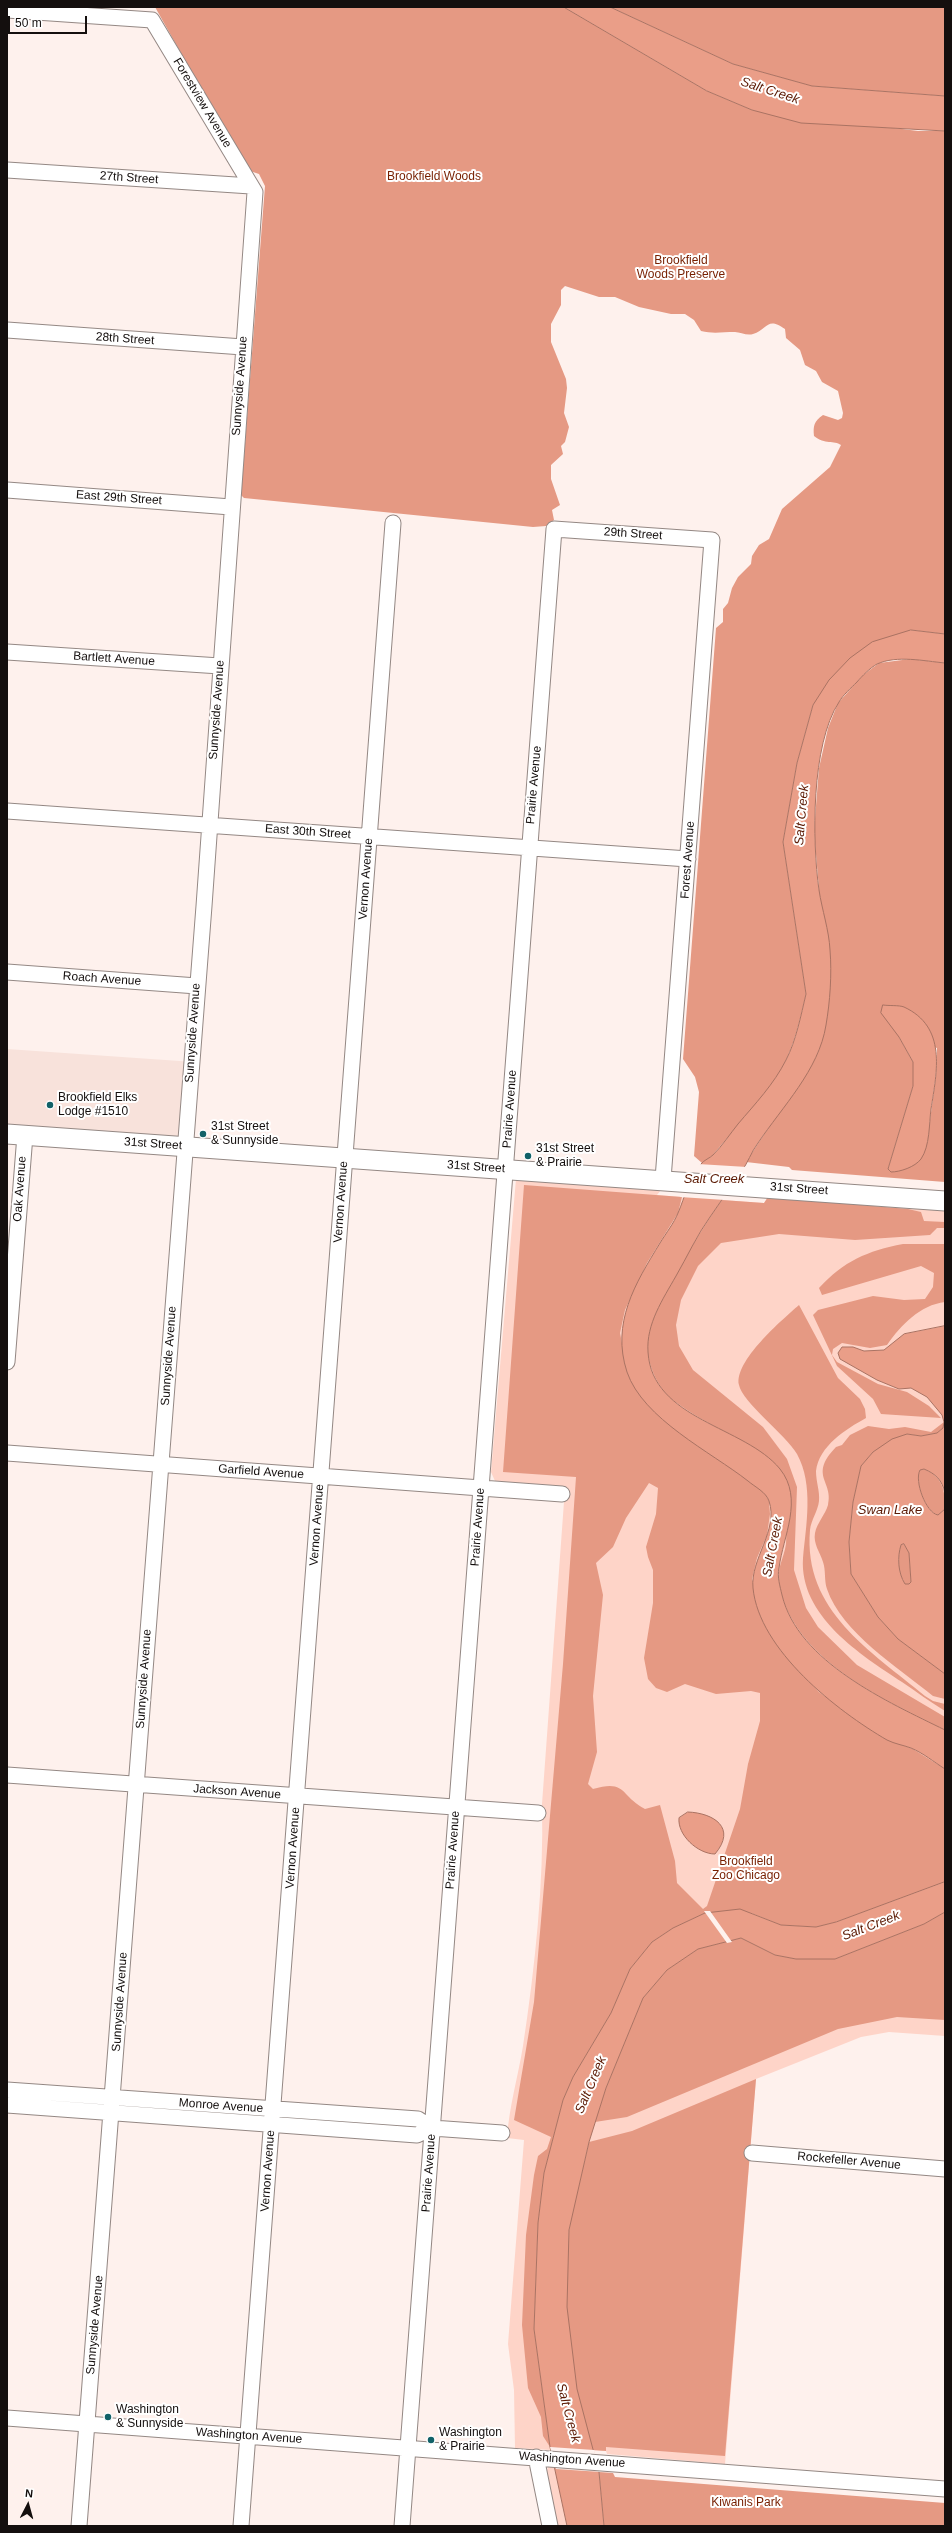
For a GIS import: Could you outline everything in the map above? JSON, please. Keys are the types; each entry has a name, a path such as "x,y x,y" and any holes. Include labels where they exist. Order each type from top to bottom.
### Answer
{"main road":[{"name":"31st Street","path":"16,1134 784,1188 945,1201"}],"street":[{"name":"Forestview Avenue","path":"7,10 152,20 251,186"},
{"name":"27th Street","path":"7,170 251,186"},
{"name":"Sunnyside Avenue","path":"79,2526 113,2105 209,826 255,192 251,186"},
{"name":"28th Street","path":"7,330 243,347"},
{"name":"East 29th Street","path":"7,490 231,507"},
{"name":"Vernon Avenue","path":"241,2526 392,523"},
{"name":"29th Street","path":"554,529 712,540"},
{"name":"Prairie Avenue","path":"402,2526 480,1487 506,1169 528,848 554,529"},
{"name":"Forest Avenue","path":"672,1180 688,859 712,540"},
{"name":"Bartlett Avenue","path":"7,652 220,666"},
{"name":"East 30th Street","path":"7,811 688,859"},
{"name":"Roach Avenue","path":"7,972 197,986"},
{"name":"Oak Avenue","path":"7,1362 16,1134"},
{"name":"Garfield Avenue","path":"7,1453 562,1494"},
{"name":"Jackson Avenue","path":"7,1775 538,1813"},
{"name":"Monroe Avenue","path":"7,2090 113,2105 272,2124 418,2135 432,2128"},
{"name":"Monroe Avenue","path":"7,2105 113,2105 273,2109 418,2119 432,2128 502,2133"},
{"name":"Rockefeller Avenue","path":"752,2153 945,2169"},
{"name":"Washington Avenue","path":"7,2418 610,2462 945,2489"},
{"path":"536,2457 550,2526"}],"shaded area":[{"path":"7,1049 194,1062 189,1143 7,1131"}],"green space":[{"name":"Brookfield Woods","path":"155,7 564,7 707,91 752,110 918,131 945,131 945,634 911,630 813,705 797,763 783,842 806,994 796,1034 787,1058 773,1083 764,1096 712,1156 702,1163 694,1156 699,1092 695,1077 683,1059 716,628 723,622 723,609 728,603 732,588 738,577 751,564 752,556 759,545 769,539 782,509 830,467 841,445 818,439 814,436 814,429 816,422 823,415 838,420 842,418 843,413 838,391 822,382 816,371 805,365 800,350 786,338 785,329 779,325 768,325 753,334 735,332 705,332 701,331 694,320 685,314 671,314 639,307 615,297 599,297 565,286 561,290 561,305 551,324 551,342 566,379 567,388 564,413 569,427 565,442 561,446 563,454 551,465 551,479 560,505 552,510 554,520 546,526 533,527 244,498 241,495 265,186 259,174 250,171 244,165"},
{"path":"610,7 945,7 945,96 811,86 733,64"},
{"path":"910,659 945,663 945,1182 792,1170 789,1167 746,1162 818,1052 819,889 814,831 819,768 828,728 838,703 863,675 879,663","holes":["899,1037 937,1048 936,1076 927,1142 888,1169 913,1086 913,1062"]},
{"name":"Brookfield Zoo Chicago","path":"516,1179 661,1190 657,1195 682,1197 709,1217 722,1200 764,1203 768,1197 945,1208 945,2036 889,2032 861,2037 756,2079 725,2464 607,2454 606,2451 592,2450 569,2230 589,2142 555,2137 551,2450 515,2448 514,2390 508,2344 524,2140 507,2138 521,2058 538,1925 542,1864 542,1804 565,1488 495,1481 491,1472"},
{"path":"524,1185 682,1197 678,1213 647,1263 625,1310 620,1333 628,1374 637,1391 694,1443 734,1469 765,1493 769,1501 770,1514 767,1535 757,1558 752,1579 774,1640 784,1653 819,1692 841,1708 889,1740 913,1749 945,1769 945,1882 836,1922 816,1927 781,1925 751,1913 705,1913 673,1928 652,1942 630,1969 611,2013 573,2077 563,2100 544,2173 538,2223 534,2329 550,2447 543,2436 541,2417 528,2388 522,2325 526,2235 534,2175 538,2156 547,2149 551,2137 514,2120 534,2002 563,1664 576,1477 503,1472","holes":["649,1483 658,1488 656,1514 646,1547 653,1570 653,1603 644,1658 648,1679 656,1688 667,1692 685,1684 716,1694 751,1691 760,1693 760,1721 748,1764 740,1809 707,1906 703,1909 677,1883 675,1861 660,1805 645,1809 618,1788 604,1786 593,1789 588,1784 597,1752 593,1696 603,1595 596,1563 613,1547 626,1518"]},
{"path":"768,1197 908,1209 921,1212 924,1221 945,1222 945,1228 937,1228 930,1235 855,1240 779,1234 721,1243 698,1266 681,1300 676,1325 679,1346 693,1370 763,1427 787,1459 797,1487 794,1570 806,1608 818,1627 857,1665 945,1717 945,1730 895,1705 843,1673 820,1654 801,1633 787,1609 779,1582 779,1572 786,1544 786,1536 779,1468 767,1458 674,1401 662,1389 650,1364 647,1339 657,1310 691,1247 722,1200 764,1203"},
{"path":"903,1244 945,1244 945,1302 927,1307 912,1317 898,1330 887,1345 870,1348 842,1343 833,1349 832,1355 837,1362 878,1384 907,1392 929,1406 941,1418 881,1414 873,1399 837,1366 813,1315 818,1310 873,1296 904,1300 925,1299 933,1287 934,1273 921,1266 822,1295 819,1288 838,1271 857,1258 878,1250"},
{"path":"799,1305 838,1378 860,1399 865,1409 866,1418 850,1427 835,1439 822,1454 818,1462 816,1471 819,1501 810,1530 811,1559 817,1584 829,1606 863,1645 925,1696 933,1701 945,1704 945,1711 869,1659 836,1632 822,1616 811,1598 804,1579 803,1558 808,1506 806,1479 802,1466 797,1454 791,1446 748,1400 739,1385 739,1375 751,1353 782,1320"},
{"path":"944,1422 943,1428 937,1433 921,1436 907,1434 873,1452 861,1466 853,1502 849,1542 851,1574 878,1617 898,1639 945,1674 945,1699 933,1696 888,1661 858,1635 845,1620 834,1605 827,1589 824,1565 815,1537 817,1526 828,1505 829,1497 823,1472 824,1465 836,1447 842,1445 850,1435 868,1426 889,1429 905,1427 931,1432"},
{"path":"924,1469 935,1476 942,1485 945,1509 938,1515 929,1508 922,1496 919,1475 920,1470"},
{"path":"904,1544 909,1553 911,1582 909,1584 905,1584 899,1565 901,1545"},
{"path":"945,1912 945,2020 897,2017 838,2029 627,2117 595,2122 606,2088 643,1998 667,1970 698,1949 741,1938 775,1955 796,1959 835,1959 924,1924"},
{"path":"756,2079 725,2456 606,2447 606,2451 592,2450 584,2425 573,2370 569,2342 566,2285 569,2231 589,2142 632,2131"},
{"path":"555,2465 567,2526 557,2526 546,2474 548,2467"},
{"name":"Kiwanis Park","path":"599,2472 613,2473 615,2477 945,2503 945,2526 604,2526"}],"water":[{"name":"Salt Creek","path":"564,7 610,7 733,64 812,86 945,96 945,131 801,123 752,110 707,91"},
{"name":"Salt Creek","path":"911,630 945,634 945,663 902,659 885,661 877,664 869,670 841,699 830,720 823,743 816,794 815,846 819,890 827,928 831,969 829,1007 822,1042 808,1073 756,1146 743,1169 696,1239 656,1312 648,1342 648,1352 653,1375 665,1393 682,1408 764,1454 780,1469 787,1481 791,1493 791,1505 790,1518 778,1571 782,1595 791,1619 806,1640 826,1660 848,1677 898,1707 945,1730 945,1769 915,1750 893,1743 867,1728 824,1696 785,1656 769,1634 758,1611 753,1588 753,1577 768,1534 770,1523 771,1512 768,1498 763,1492 680,1433 647,1405 635,1389 627,1372 623,1354 622,1337 628,1304 634,1289 676,1217 693,1175 702,1163 720,1148 770,1086 790,1053 806,994 783,842 797,763 813,705 829,680 850,658 872,642"},
{"path":"883,1005 904,1007 918,1016 927,1026 933,1038 936,1051 935,1080 929,1135 924,1154 918,1162 911,1167 891,1172 888,1169 913,1086 913,1062 899,1037 881,1013"},
{"name":"Swan Lake","path":"945,1326 945,1493 938,1478 924,1469 920,1470 919,1481 922,1496 929,1509 938,1515 945,1509 945,1674 898,1639 878,1617 851,1574 849,1542 853,1502 861,1466 873,1452 892,1439 907,1434 921,1436 937,1433 943,1428 944,1422 942,1415 927,1397 911,1388 899,1389 877,1380 840,1359 838,1353 842,1347 853,1347 864,1351 884,1350 904,1334","holes":["904,1544 909,1553 911,1582 909,1584 905,1584 899,1565 901,1545"]},
{"path":"688,1812 706,1815 720,1824 724,1837 715,1854 702,1851 696,1847 681,1831 679,1818"},
{"name":"Salt Creek","path":"945,1882 945,1912 924,1924 835,1959 796,1959 775,1955 741,1938 698,1949 667,1970 643,1998 606,2088 589,2142 569,2230 567,2307 577,2389 599,2472 604,2526 567,2526 550,2447 534,2329 538,2223 544,2173 563,2100 573,2077 611,2013 630,1969 652,1942 673,1928 705,1913 740,1909 781,1925 816,1927 836,1922"}],"pier":[{"path":"698,1164 747,1167 725,1200 680,1197"},
{"path":"704,1911 710,1911 732,1942 727,1943"},
{"path":"550,2447 594,2450 601,2472 556,2469"}],"place":[{"name":"Brookfield Elks Lodge #1510","path":"50,1105"},
{"name":"31st Street & Sunnyside","path":"203,1134"},
{"name":"31st Street & Prairie","path":"528,1156"},
{"name":"Washington & Sunnyside","path":"108,2417"},
{"name":"Washington & Prairie","path":"431,2440"}],"park label":[{"name":"Brookfield Woods Preserve","path":"681,268"}]}
